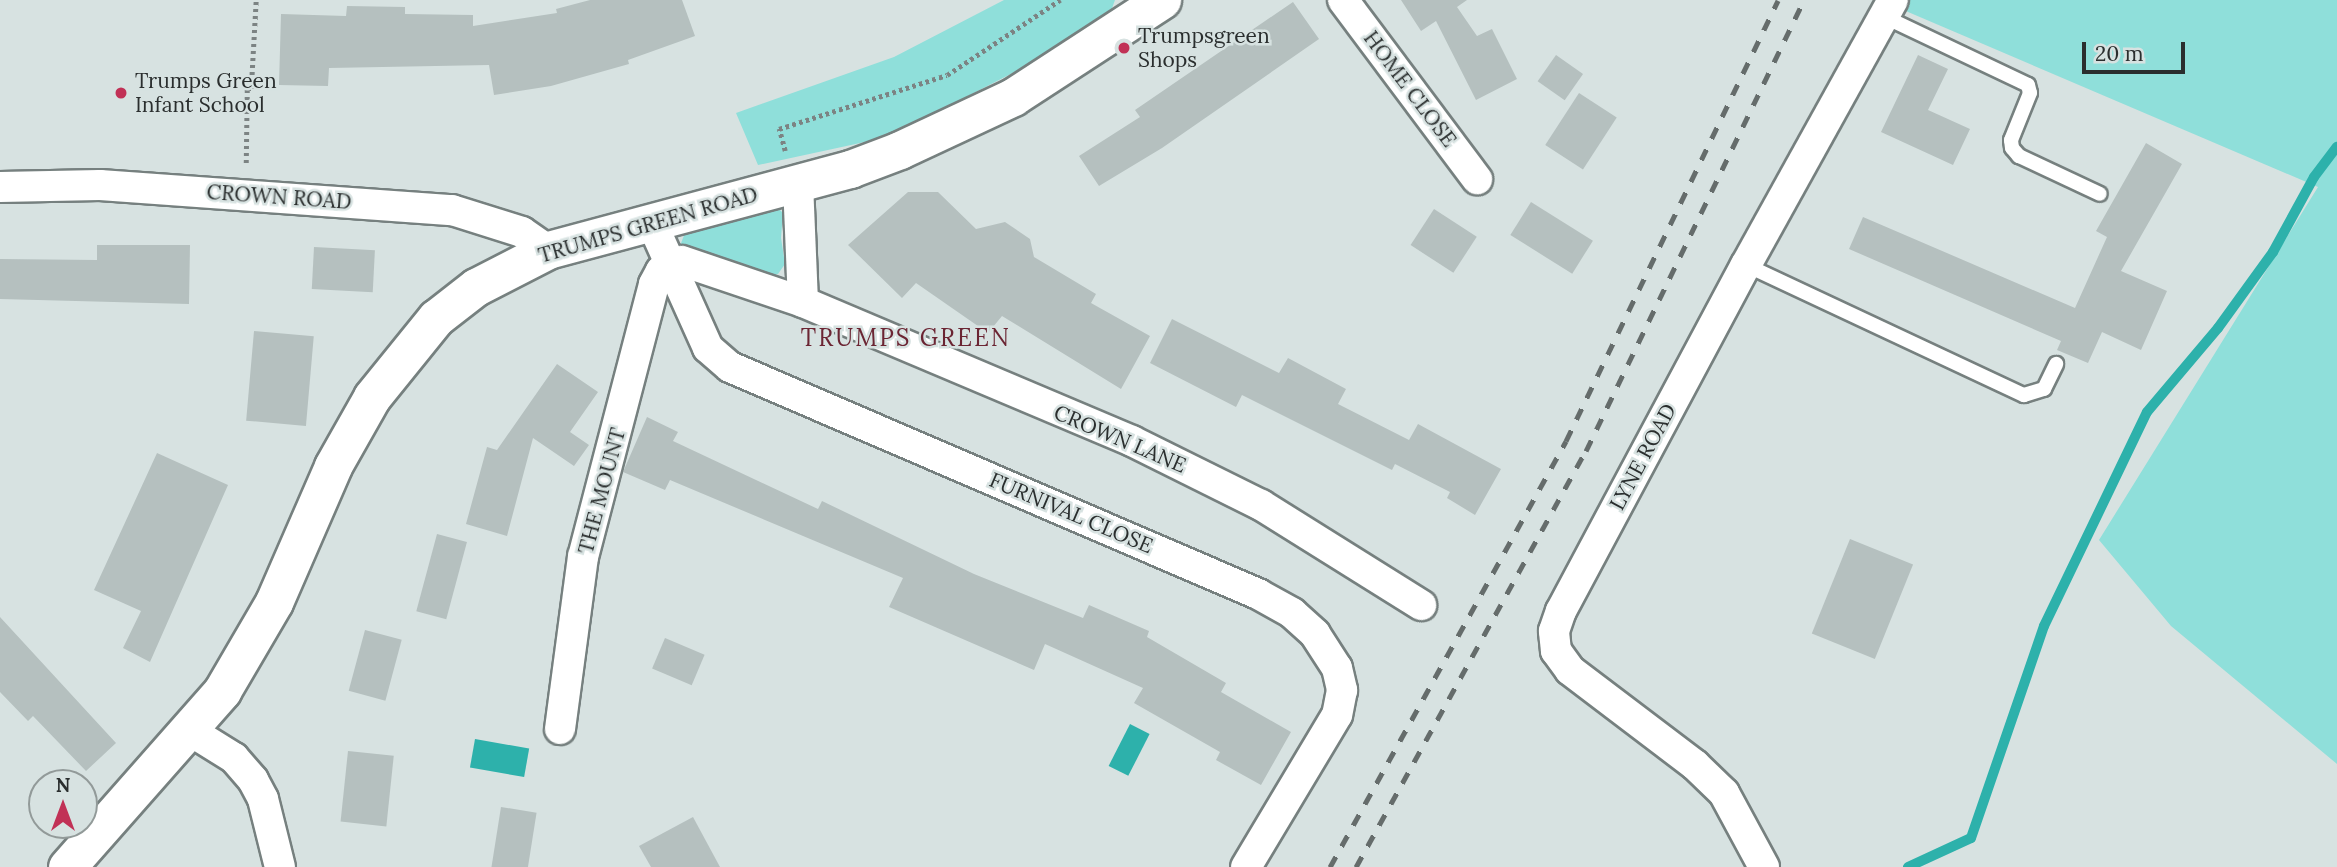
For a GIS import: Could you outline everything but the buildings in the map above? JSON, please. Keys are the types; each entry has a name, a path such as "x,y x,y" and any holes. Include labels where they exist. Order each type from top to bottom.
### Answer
{"street":[{"name":"HOME CLOSE","path":"1343,0 1477,179"},
{"name":"TRUMPS GREEN ROAD","path":"67,867 189,730 251,646 333,467 372,397 436,318 477,287 548,250 796,183 900,150 1013,97 1152,2"},
{"name":"LYNE ROAD","path":"1764,867 1724,793 1570,670 1556,651 1554,631 1561,611 1746,265 1889,9"},
{"path":"796,183 803,302"},
{"name":"CROWN ROAD","path":"0,187 100,185 452,210 522,232 548,250"},
{"name":"FURNIVAL CLOSE","path":"651,221 673,263 708,348 730,367 1258,594 1292,612 1315,634 1336,668 1342,690 1337,715 1246,867"},
{"name":"CROWN LANE","path":"673,263 692,262 803,302 1224,485 1422,605"},
{"name":"THE MOUNT","path":"560,729 583,557 654,284 673,263"},
{"path":"189,730 234,758 253,780 263,799 280,867"}],"lane":[{"path":"1889,9 2028,85 2030,93 2011,140 2012,148 2100,194"},
{"path":"1746,265 2024,395 2043,389 2056,364"}],"path":[{"path":"246,195 247,89 251,89 256,0"},
{"path":"796,183 779,129 947,75 1060,0"}],"shaded area":[{"path":"1004,0 1115,0 1106,25 888,137 758,165 736,113 894,57"},
{"path":"1880,0 2337,0 2337,764 2171,626 2099,540 2318,187"},
{"path":"776,206 783,213 781,238 785,264 778,274 766,277 685,253 680,246 686,230"},
{"path":"1130,724 1150,734 1128,776 1109,766"},
{"path":"475,739 529,749 524,777 470,768"}],"waterway":[{"path":"1908,867 1971,838 2044,626 2147,412 2218,328 2273,252 2314,177 2337,147"}],"railway":[{"path":"1330,867 1566,441 1778,0"},
{"path":"1356,867 1586,451 1804,0"}],"place":[{"name":"Trumpsgreen Shops","path":"1124,48"},
{"name":"Trumps Green Infant School","path":"121,93"}],"district":[{"name":"TRUMPS GREEN","path":"906,338"}]}
